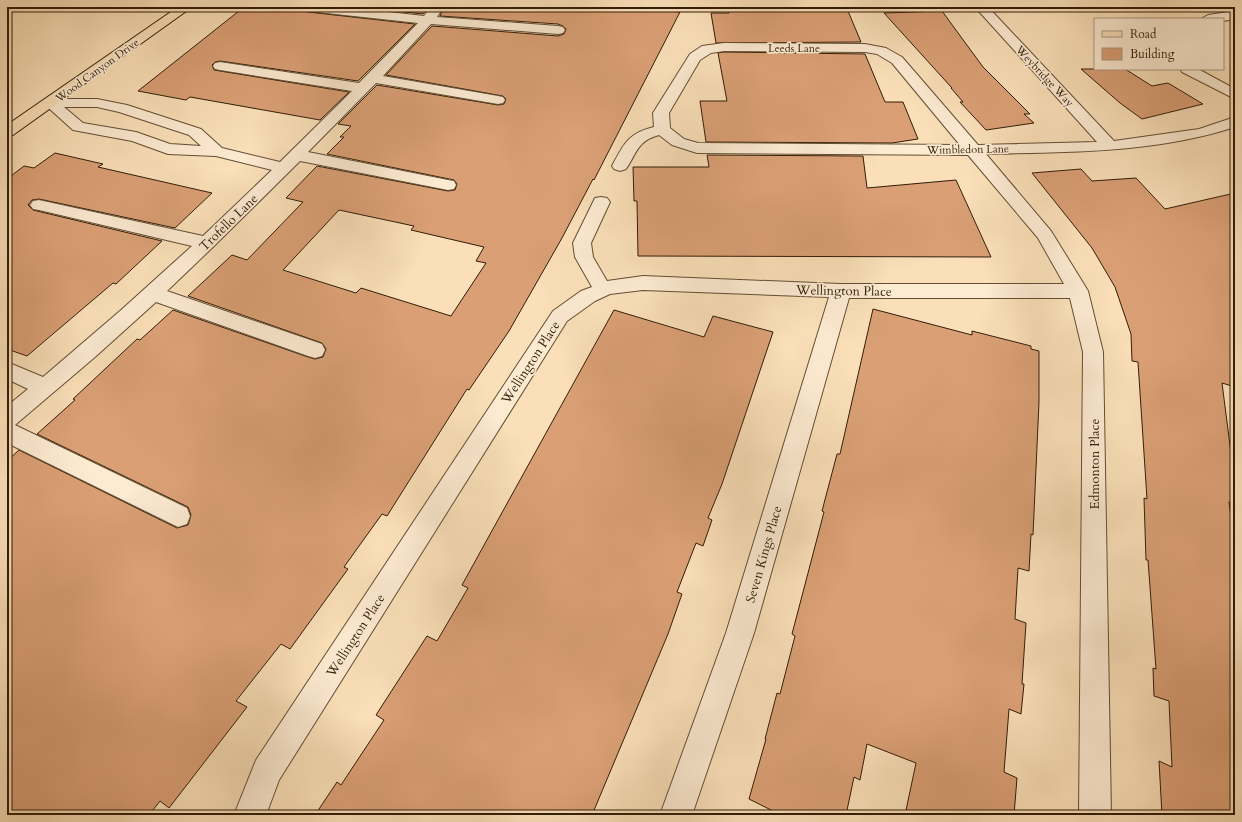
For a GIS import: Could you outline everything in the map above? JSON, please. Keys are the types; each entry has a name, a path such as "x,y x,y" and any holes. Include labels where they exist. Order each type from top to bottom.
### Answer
{"main road":[{"name":"Wood Canyon Drive","path":"7,132 186,7"}],"street":[{"path":"308,7 431,15 558,30"},
{"name":"Weybridge Way","path":"981,7 1110,146"},
{"name":"Trofello Lane","path":"7,418 45,388 207,242 284,168 431,15"},
{"path":"1215,18 1235,15"},
{"name":"Leeds Lane","path":"662,130 662,113 695,57 708,49 724,47 865,48 881,51 897,60 974,150"},
{"path":"220,66 498,100"},
{"path":"1189,70 1235,95"},
{"path":"50,103 97,103 122,108 195,132 216,151"},
{"path":"50,103 78,127 136,137 168,149 216,151 284,168"},
{"path":"136,137 154,131 157,119"},
{"name":"Wimbledon Lane","path":"662,130 678,142 697,148 974,150 1110,146 1201,133 1235,122"},
{"path":"620,166 634,139 644,134 662,130"},
{"name":"Edmonton Place","path":"974,150 1045,236 1078,291 1093,352 1095,815"},
{"path":"296,155 448,185"},
{"path":"601,202 582,243 584,257 603,290"},
{"path":"39,205 207,242"},
{"name":"Wellington Place","path":"250,815 267,771 560,316 588,296 607,288 643,283 841,290 1078,291"},
{"name":"Seven Kings Place","path":"676,815 740,633 841,290"},
{"path":"152,293 315,350"},
{"path":"7,370 45,388"},
{"path":"7,432 178,516"}],"building":[{"path":"244,7 301,7 308,12 415,24 358,81 220,61 215,62 212,65 214,70 349,92 320,120 190,97 186,100 138,91"},
{"path":"357,7 429,7 423,14"},
{"path":"438,7 621,7 680,12 594,180 593,179 562,238 509,331 469,390 467,389 387,516 382,514 344,567 348,569 290,649 281,644 236,701 247,707 169,808 160,801 149,815 7,815 7,461 19,450 177,528 188,525 191,515 188,507 37,434 75,400 73,399 137,339 140,340 173,310 308,357 315,359 323,357 326,349 322,343 188,296 232,255 247,260 303,202 286,198 317,166 448,191 455,190 457,184 454,180 327,154 344,137 340,137 351,126 338,124 377,85 498,105 504,104 506,99 503,96 386,75 432,26 558,36 564,34 566,29 558,24 440,16 442,11","holes":["339,210 414,226 411,230 484,247 476,261 486,263 451,316 361,288 356,293 283,270"]},
{"path":"728,11 848,11 861,42 716,43 711,13 729,13"},
{"path":"942,11 983,67 1030,114 1024,114 1034,123 986,130 960,102 963,102 952,88 884,13"},
{"path":"718,53 865,54 885,102 903,102 918,139 892,143 706,142 700,101 727,101"},
{"path":"1081,69 1127,70 1152,86 1168,83 1203,104 1142,119 1120,103"},
{"path":"55,153 103,164 98,167 212,193 175,228 39,199 32,200 28,205 33,210 162,241 116,284 113,283 27,356 7,349 7,179 24,166 34,168"},
{"path":"707,155 863,156 867,188 956,180 991,257 638,256 637,201 634,201 633,167 709,167"},
{"path":"1081,169 1092,181 1136,178 1165,209 1235,193 1235,387 1222,383 1233,469 1235,469 1235,504 1229,502 1235,547 1235,815 1162,815 1159,761 1172,767 1169,701 1154,696 1153,668 1156,669 1148,560 1146,560 1144,498 1147,499 1138,362 1132,361 1131,334 1115,287 1092,248 1032,173"},
{"path":"873,309 972,335 972,331 1031,346 1031,349 1039,351 1039,402 1033,535 1031,534 1029,571 1018,568 1015,619 1026,623 1022,684 1024,684 1021,714 1009,709 1004,772 1017,778 1014,815 905,815 916,763 867,744 860,780 854,777 846,815 781,815 749,799 777,693 780,694 795,636 792,634 824,512 822,511 837,454 840,454"},
{"path":"614,310 704,337 713,316 773,332 722,484 708,518 712,520 703,546 696,543 677,592 682,594 668,634 592,815 315,815 337,782 341,785 384,720 376,715 427,636 437,641 468,588 462,585"}]}
